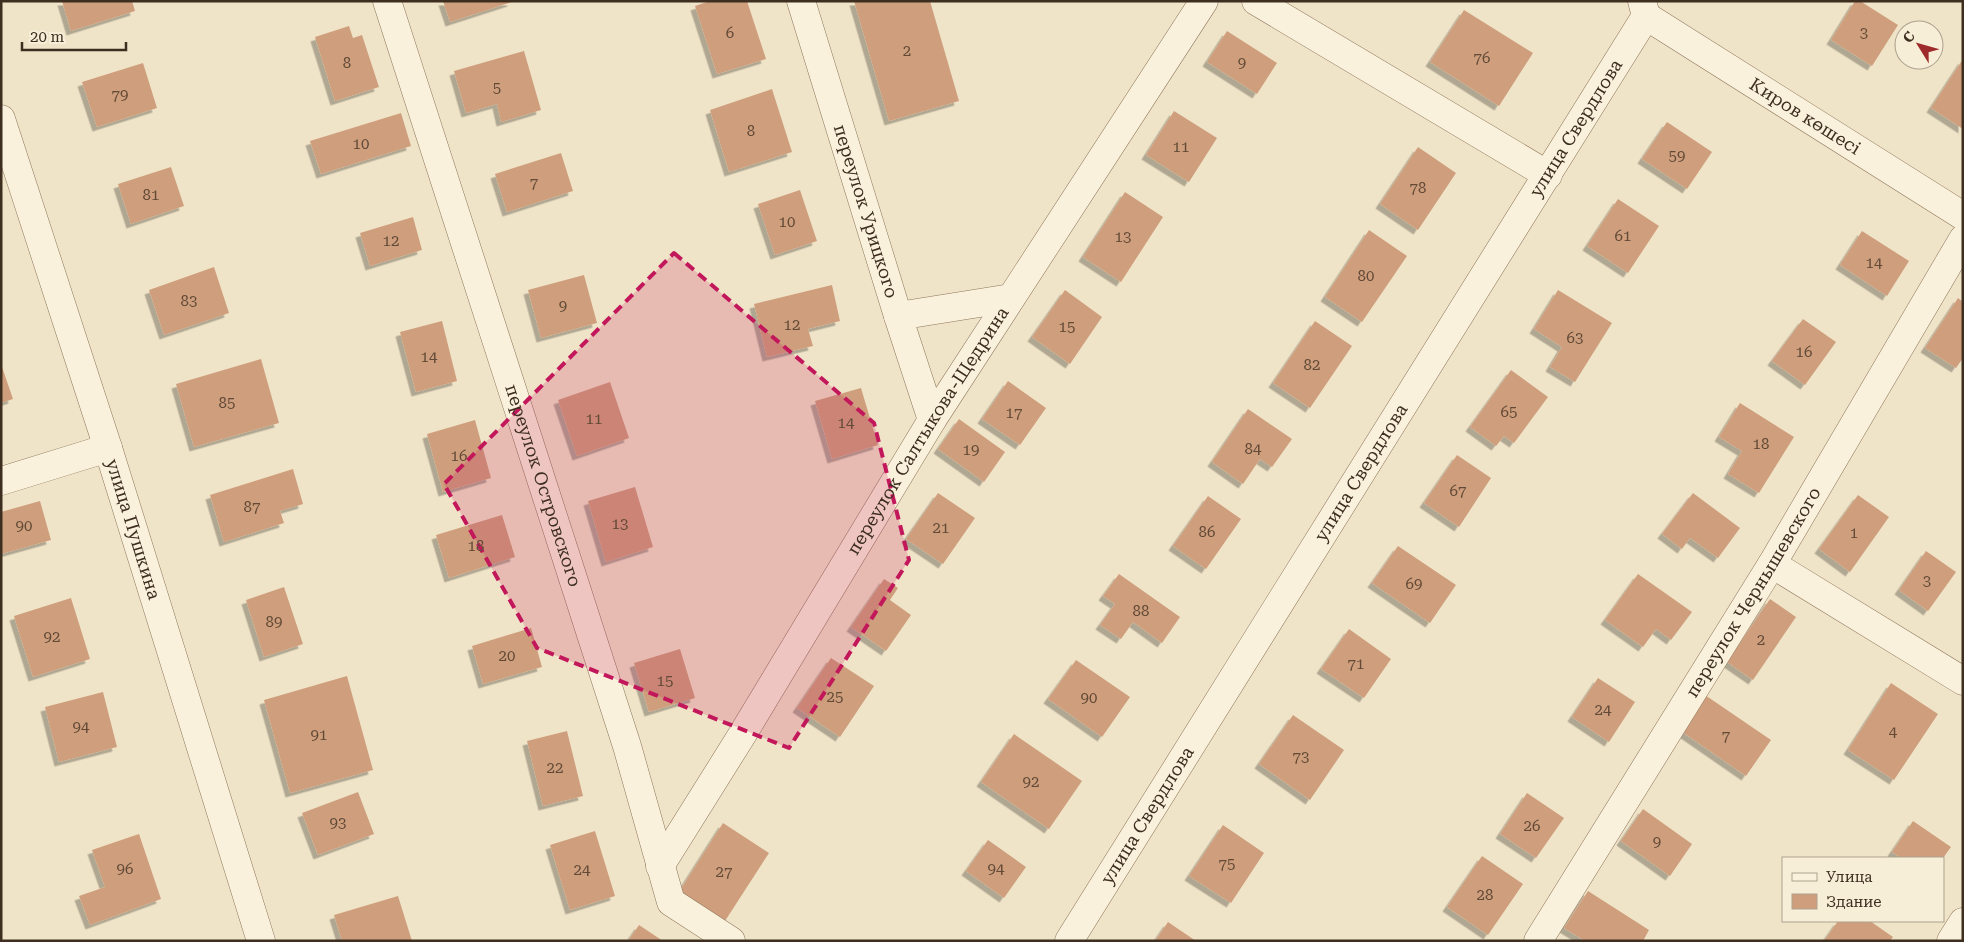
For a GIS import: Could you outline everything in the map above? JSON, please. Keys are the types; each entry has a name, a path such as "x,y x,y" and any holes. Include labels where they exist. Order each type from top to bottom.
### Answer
{"lane":[{"name":"переулок Островского","path":"386,1 627,746 671,902 731,941"},
{"name":"переулок Урицкого","path":"801,1 932,420"},
{"name":"переулок Салтыкова-Щедрина","path":"660,866 742,735 932,420 1204,1"},
{"path":"1256,1 1548,175"},
{"name":"улица Свердлова","path":"1069,941 1548,175 1644,9"},
{"name":"Киров көшесі","path":"1644,9 1963,216"},
{"name":"улица Пушкина","path":"1,119 108,448 262,941"},
{"name":"переулок Чернышевского","path":"1538,941 1772,564 1963,239"},
{"path":"898,316 1011,298"},
{"path":"1,481 108,448"},
{"path":"1772,564 1963,682"},
{"path":"1950,941 1963,922"}],"highlighted area":[{"path":"674,253 874,423 909,560 789,748 537,648 444,484"}],"building":[{"path":"62,1 132,1 135,11 71,31"},
{"path":"443,1 512,1 512,2 450,22"},
{"path":"710,1 747,1 766,59 717,74 695,6"},
{"path":"854,1 930,1 959,101 889,121"},
{"path":"1855,1 1860,1 1894,22 1894,31 1872,66 1831,40"},
{"path":"1464,10 1533,53 1499,106 1430,62"},
{"path":"349,26 353,38 362,35 379,87 335,101 315,37"},
{"path":"1227,31 1277,63 1257,94 1207,62"},
{"path":"524,51 541,110 501,122 497,104 466,113 454,71"},
{"path":"1963,59 1963,129 1931,108"},
{"path":"143,63 157,108 97,127 82,82"},
{"path":"772,89 792,152 729,172 710,110"},
{"path":"1174,111 1217,138 1189,182 1146,155"},
{"path":"401,113 411,146 321,174 310,141"},
{"path":"1667,122 1712,152 1687,189 1642,159"},
{"path":"1418,147 1456,173 1418,230 1380,204"},
{"path":"561,153 573,191 507,212 495,174"},
{"path":"171,167 184,206 131,224 118,184"},
{"path":"800,190 817,241 775,255 758,204"},
{"path":"1125,192 1163,217 1121,282 1083,257"},
{"path":"1618,199 1659,226 1628,273 1587,246"},
{"path":"413,217 422,250 370,266 360,233"},
{"path":"1369,230 1407,256 1362,322 1325,297"},
{"path":"1862,231 1909,261 1887,296 1840,265"},
{"path":"214,267 229,313 164,335 149,290"},
{"path":"584,275 597,323 541,338 528,290"},
{"path":"832,285 840,321 808,329 813,346 767,357 754,304"},
{"path":"1065,290 1102,317 1070,364 1032,337"},
{"path":"1558,290 1612,323 1575,382 1550,367 1562,347 1534,329"},
{"path":"1958,298 1963,302 1963,358 1956,368 1925,348"},
{"path":"1803,319 1836,342 1805,385 1772,361"},
{"path":"442,321 457,381 416,392 400,332"},
{"path":"1315,321 1352,346 1310,408 1273,383"},
{"path":"261,359 279,423 194,447 176,384"},
{"path":"1,364 13,399 1,403"},
{"path":"1511,370 1548,397 1514,443 1504,436 1496,446 1470,427"},
{"path":"1008,381 1046,408 1020,445 982,419"},
{"path":"610,382 629,438 577,456 558,400"},
{"path":"861,388 878,445 832,459 815,401"},
{"path":"1740,403 1794,437 1759,493 1728,474 1742,451 1719,437"},
{"path":"1248,409 1292,439 1272,467 1260,459 1243,484 1212,462"},
{"path":"959,419 1005,452 984,482 938,449"},
{"path":"475,420 491,478 443,492 427,434"},
{"path":"1457,455 1491,478 1459,527 1424,503"},
{"path":"293,469 303,504 280,511 284,523 224,542 210,495"},
{"path":"635,487 653,547 606,562 588,501"},
{"path":"938,493 975,518 943,564 906,539"},
{"path":"1693,493 1740,528 1718,558 1690,538 1682,549 1662,534"},
{"path":"1858,495 1889,517 1850,572 1819,549"},
{"path":"1208,496 1241,519 1206,569 1173,546"},
{"path":"40,501 51,540 1,554 1,512"},
{"path":"502,515 515,557 449,578 436,535"},
{"path":"1398,546 1456,585 1430,623 1372,583"},
{"path":"1926,551 1956,572 1928,611 1899,590"},
{"path":"1119,574 1180,617 1162,643 1133,622 1121,639 1100,625 1115,604 1103,596"},
{"path":"1638,574 1692,612 1671,640 1656,629 1643,647 1605,620"},
{"path":"884,579 898,588 890,600 911,615 886,651 851,627"},
{"path":"284,587 303,644 264,657 246,600"},
{"path":"71,598 90,659 33,677 14,616"},
{"path":"1770,599 1796,617 1753,680 1727,662"},
{"path":"531,628 542,667 483,684 472,646"},
{"path":"1349,629 1391,659 1364,698 1321,669"},
{"path":"680,649 695,698 649,712 634,663"},
{"path":"831,658 874,686 840,737 797,708"},
{"path":"1076,660 1130,697 1102,737 1048,699"},
{"path":"347,676 373,770 290,793 264,700"},
{"path":"1598,678 1635,702 1609,742 1572,717"},
{"path":"1891,683 1938,714 1894,780 1848,750"},
{"path":"103,692 117,747 59,762 45,707"},
{"path":"1705,695 1771,740 1746,776 1681,731"},
{"path":"1293,715 1344,750 1310,800 1259,764"},
{"path":"567,731 583,796 543,806 527,741"},
{"path":"1014,734 1082,781 1049,829 981,782"},
{"path":"358,792 374,834 318,855 302,813"},
{"path":"1527,793 1564,818 1536,858 1500,834"},
{"path":"1643,809 1692,844 1670,876 1621,841"},
{"path":"1913,821 1951,847 1944,857 1900,857 1892,852"},
{"path":"723,823 769,853 725,921 679,892"},
{"path":"1223,825 1264,853 1231,903 1189,876"},
{"path":"595,831 615,896 570,910 550,845"},
{"path":"139,834 161,899 90,925 79,896 105,887 92,850"},
{"path":"988,840 1026,867 1004,898 966,871"},
{"path":"1482,856 1523,884 1488,935 1447,907"},
{"path":"1588,891 1649,930 1643,941 1585,941 1564,928"},
{"path":"398,896 412,941 342,941 334,915"},
{"path":"1168,922 1196,941 1155,941"},
{"path":"1837,922 1871,922 1893,937 1890,941 1824,941"},
{"path":"639,925 663,941 628,941"}]}
